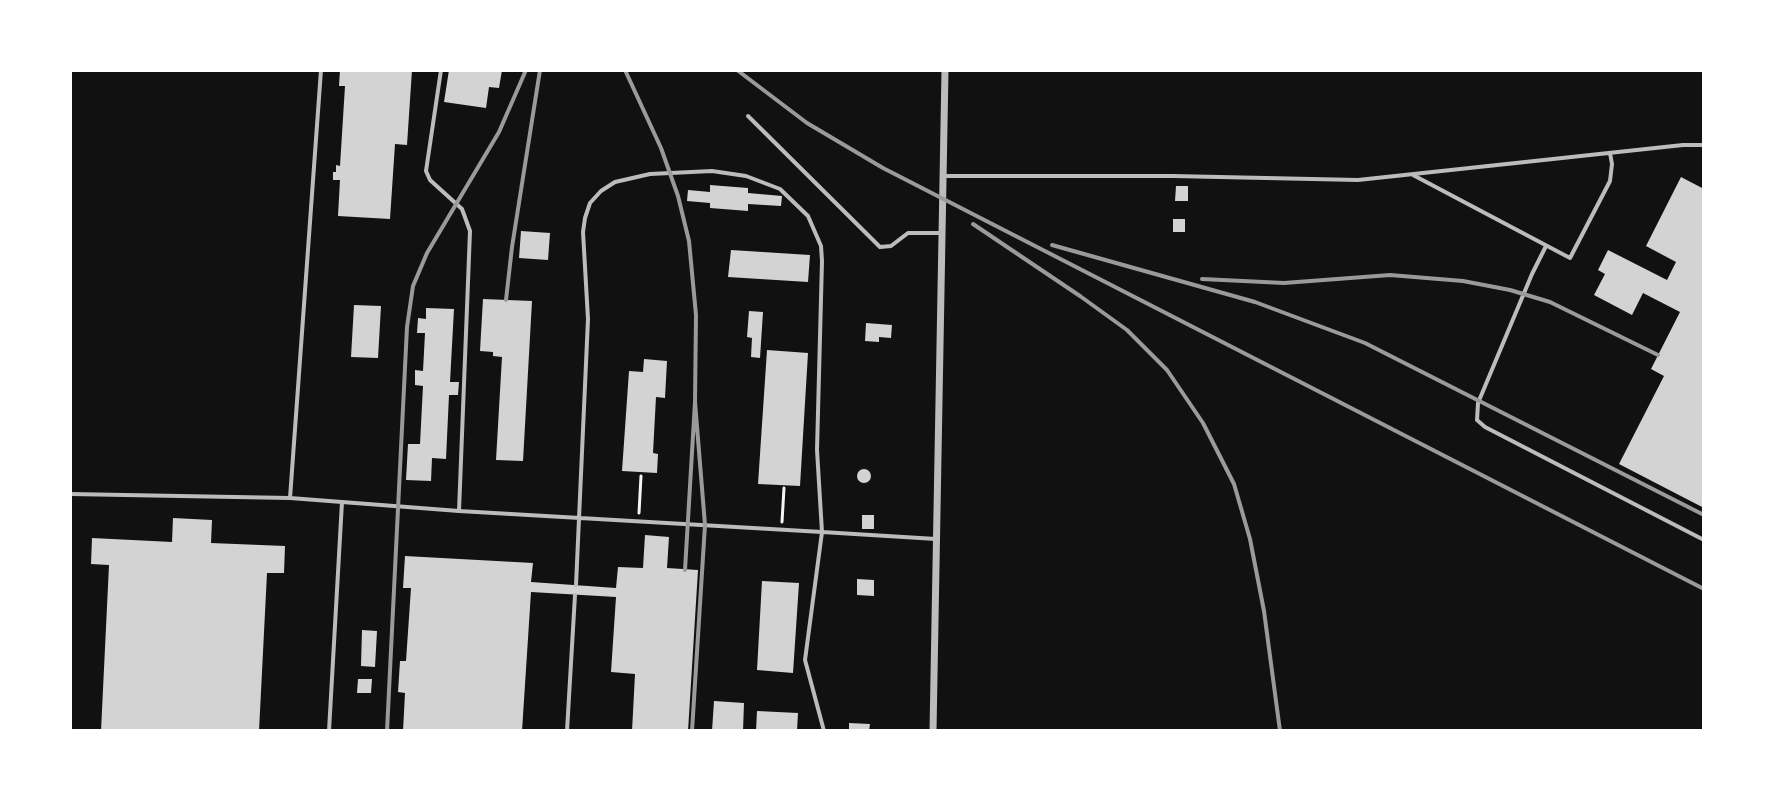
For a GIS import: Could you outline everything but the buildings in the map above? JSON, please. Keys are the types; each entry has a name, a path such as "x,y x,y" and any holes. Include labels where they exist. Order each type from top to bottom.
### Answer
{"street":[{"path":"933,731 945,70"}],"lane":[{"path":"290,498 321,70"},
{"path":"441,70 426,171 430,180 462,209 470,231 459,511"},
{"path":"748,116 880,247 891,246 908,233 942,233"},
{"path":"943,176 1345,180 1704,145"},
{"path":"1413,175 1570,258 1610,181 1610,153"},
{"path":"576,585 588,319 583,232 590,203 601,191 630,177 669,172 712,171 746,176 780,189 808,216 821,246 817,450 822,532 805,660 824,731"},
{"path":"1546,246 1478,403 1477,420 1485,427 1704,540"},
{"path":"70,494 290,498 936,539"},
{"path":"329,731 342,502"},
{"path":"567,731 575,595"}],"path":[{"path":"639,521 641,476"},
{"path":"782,530 784,488"}],"railway":[{"path":"387,731 407,327 413,286 427,253 499,132 526,70"},
{"path":"506,300 540,70"},
{"path":"625,70 661,148 678,196 689,241 696,315 695,402"},
{"path":"737,70 807,123 883,168 1704,589"},
{"path":"973,224 1127,330 1167,370 1203,423 1234,484 1250,539 1264,611 1280,731"},
{"path":"1052,245 1255,302 1365,343 1704,515"},
{"path":"1202,279 1284,283 1390,275 1463,281 1550,302 1658,355"},
{"path":"685,570 695,402 705,525 692,731"}]}
